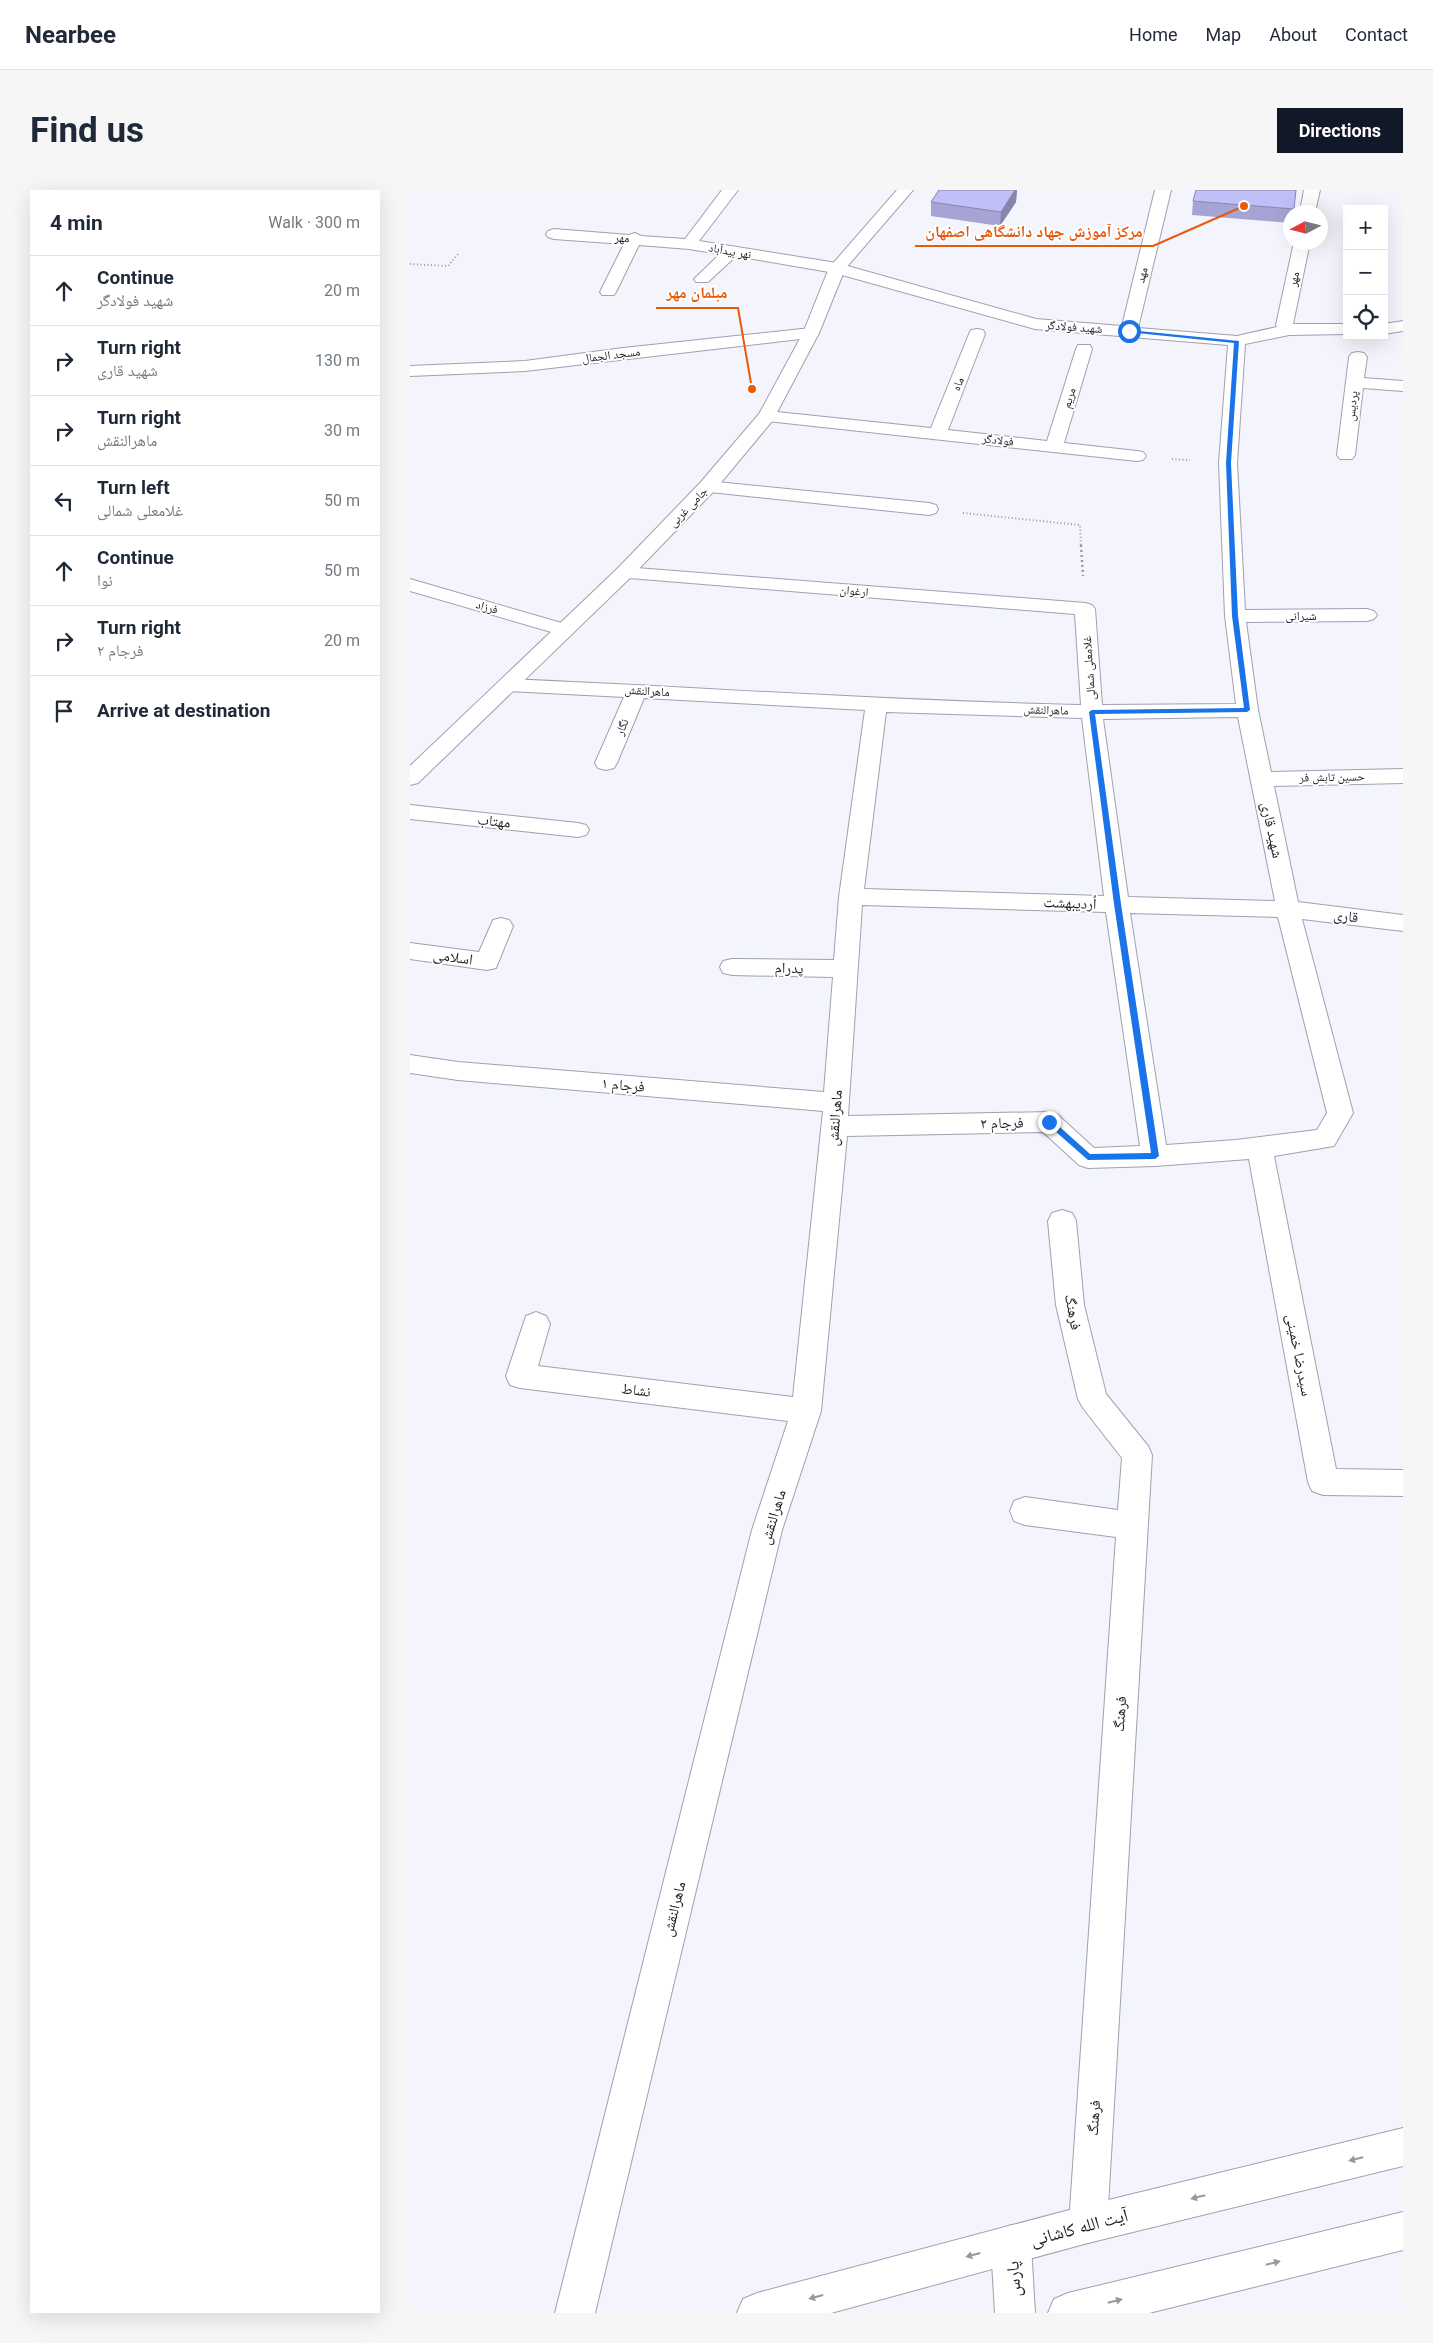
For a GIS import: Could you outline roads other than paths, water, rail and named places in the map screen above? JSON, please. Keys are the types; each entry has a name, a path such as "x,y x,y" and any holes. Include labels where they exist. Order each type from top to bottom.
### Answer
{"street":[{"name":"نهر بیدآباد","path":"730,190 689,244 837,268"},
{"name":"جامی غربی","path":"410,778 624,573 708,487 767,416 811,333 837,268 905,190"},
{"name":"مهد","path":"1129,331 1163,190"},
{"path":"1309,205 1312,190"},
{"name":"مهر","path":"554,234 635,238 689,244"},
{"path":"608,292 635,238"},
{"name":"مهر","path":"1286,323 1300,250"},
{"path":"702,279 733,251"},
{"name":"شهید فولادگر","path":"837,268 1035,324 1236,341 1286,323 1343,330"},
{"path":"1388,328 1403,326"},
{"name":"مسجد الجمال","path":"410,371 525,366 623,353 811,333"},
{"name":"ماه","path":"938,434 977,334"},
{"name":"شهید قاری","path":"1155,1156 1260,1149 1325,1139 1340,1113 1288,909 1247,710 1235,616 1228,463 1236,341"},
{"name":"مریم","path":"1054,447 1084,349"},
{"name":"پردیس","path":"1346,455 1358,357"},
{"path":"1355,382 1403,386"},
{"name":"فولادگر","path":"767,416 1137,456"},
{"path":"708,487 929,509"},
{"name":"ارغوان","path":"624,573 1085,609"},
{"name":"فرزاد","path":"410,586 565,630"},
{"name":"غلامعلی شمالی","path":"1085,609 1092,712 1117,904 1155,1156"},
{"name":"شیرانی","path":"1235,616 1367,615"},
{"name":"ماهرالنقش","path":"507,685 637,690 876,705 1092,712 1247,710"},
{"name":"نگار","path":"606,763 637,690"},
{"name":"ماهرالنقش","path":"575,2313 767,1530 806,1411 836,1115 851,897 876,705"},
{"name":"حسین تابش فر","path":"1261,779 1403,776"},
{"name":"مهتاب","path":"410,812 578,830"},
{"name":"اُردیبهشت","path":"851,897 1288,909"},
{"name":"قاری","path":"1288,909 1403,923"},
{"name":"اسلامی","path":"410,951 487,962 501,926"},
{"name":"پدرام","path":"732,967 846,969"},
{"name":"فرجام ۱","path":"410,1064 836,1115"},
{"name":"فرجام ۲","path":"836,1115 1049,1122 1088,1158 1155,1156"},
{"name":"سیدرضا خمینی","path":"1260,1149 1323,1482 1403,1483"},
{"name":"فرهنگ","path":"1062,1221 1070,1305 1093,1399 1137,1455 1088,2224"},
{"name":"نشاط","path":"536,1324 520,1376 806,1411"},
{"path":"1025,1511 1132,1524"},
{"name":"آیت الله کاشانی","path":"758,2313 1088,2224 1403,2147"},
{"path":"1068,2313 1403,2231"},
{"name":"پارس","path":"1011,2245 1015,2313"}],"place":[{"name":"مرکز آموزش جهاد دانشگاهی اصفهان","path":"1244,206"},
{"name":"مبلمان مهر","path":"752,389"}]}
